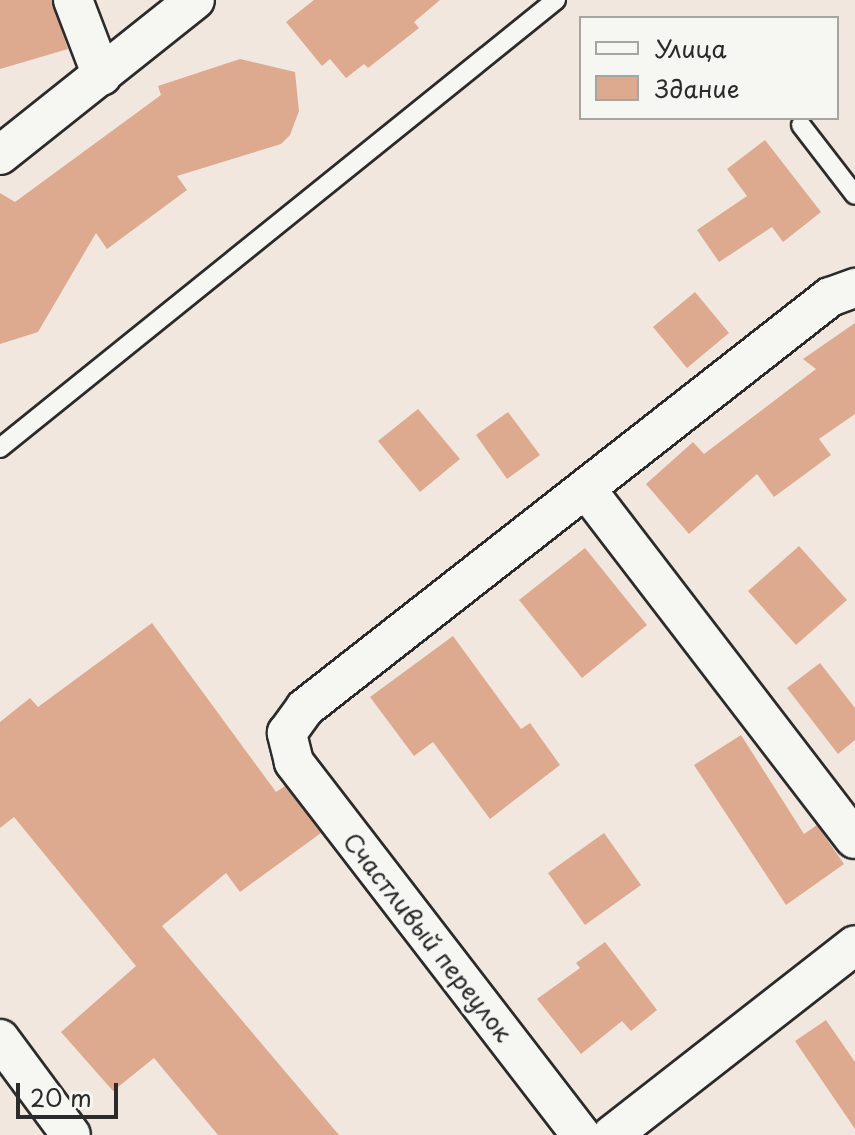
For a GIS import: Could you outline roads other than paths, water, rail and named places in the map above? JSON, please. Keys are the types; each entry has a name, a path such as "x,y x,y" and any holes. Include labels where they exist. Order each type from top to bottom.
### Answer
{"street":[{"path":"73,0 102,76"},
{"path":"0,155 195,0"},
{"path":"855,288 830,297 586,489 855,839"},
{"name":"Счастливый переулок","path":"581,1135 294,762 287,733 305,708 586,489"},
{"path":"612,1135 855,945"},
{"path":"0,1039 71,1135"}],"lane":[{"path":"0,448 556,0"},
{"path":"801,125 855,195"}]}
